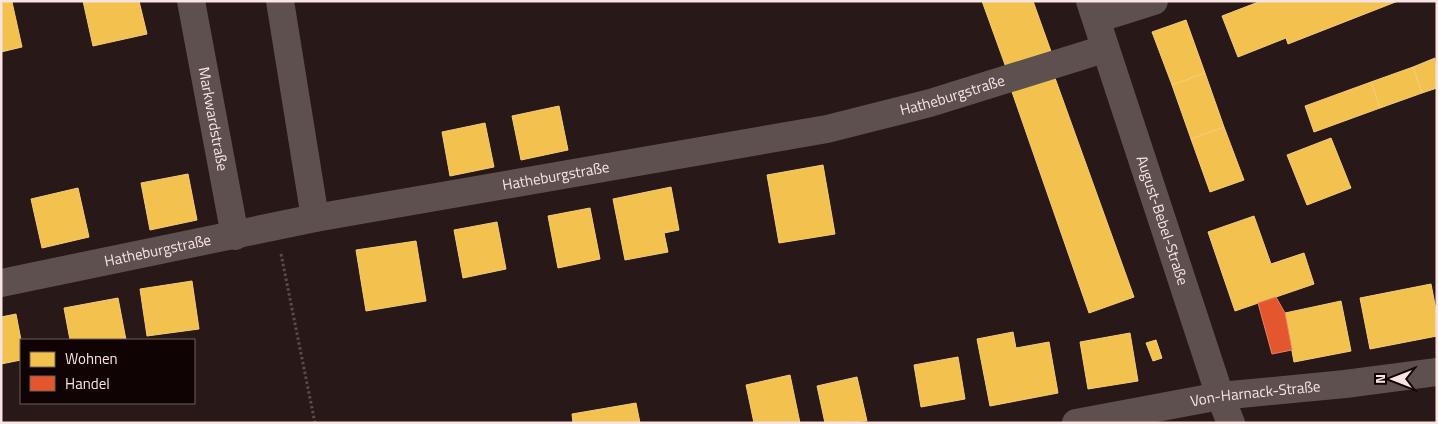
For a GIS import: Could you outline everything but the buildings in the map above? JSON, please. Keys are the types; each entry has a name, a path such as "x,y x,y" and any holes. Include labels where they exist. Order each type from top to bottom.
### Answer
{"street":[{"name":"Markwardstraße","path":"191,1 235,236"},
{"path":"280,1 315,218"},
{"name":"August-Bebel-Straße","path":"1154,1 1093,10 1104,49 1220,396 1231,423"},
{"name":"Hatheburgstraße","path":"1,283 315,218 826,129 930,103 1104,49"},
{"name":"Von-Harnack-Straße","path":"1076,423 1220,396 1345,384 1437,372"}],"path":[{"path":"276,227 315,423"}]}
